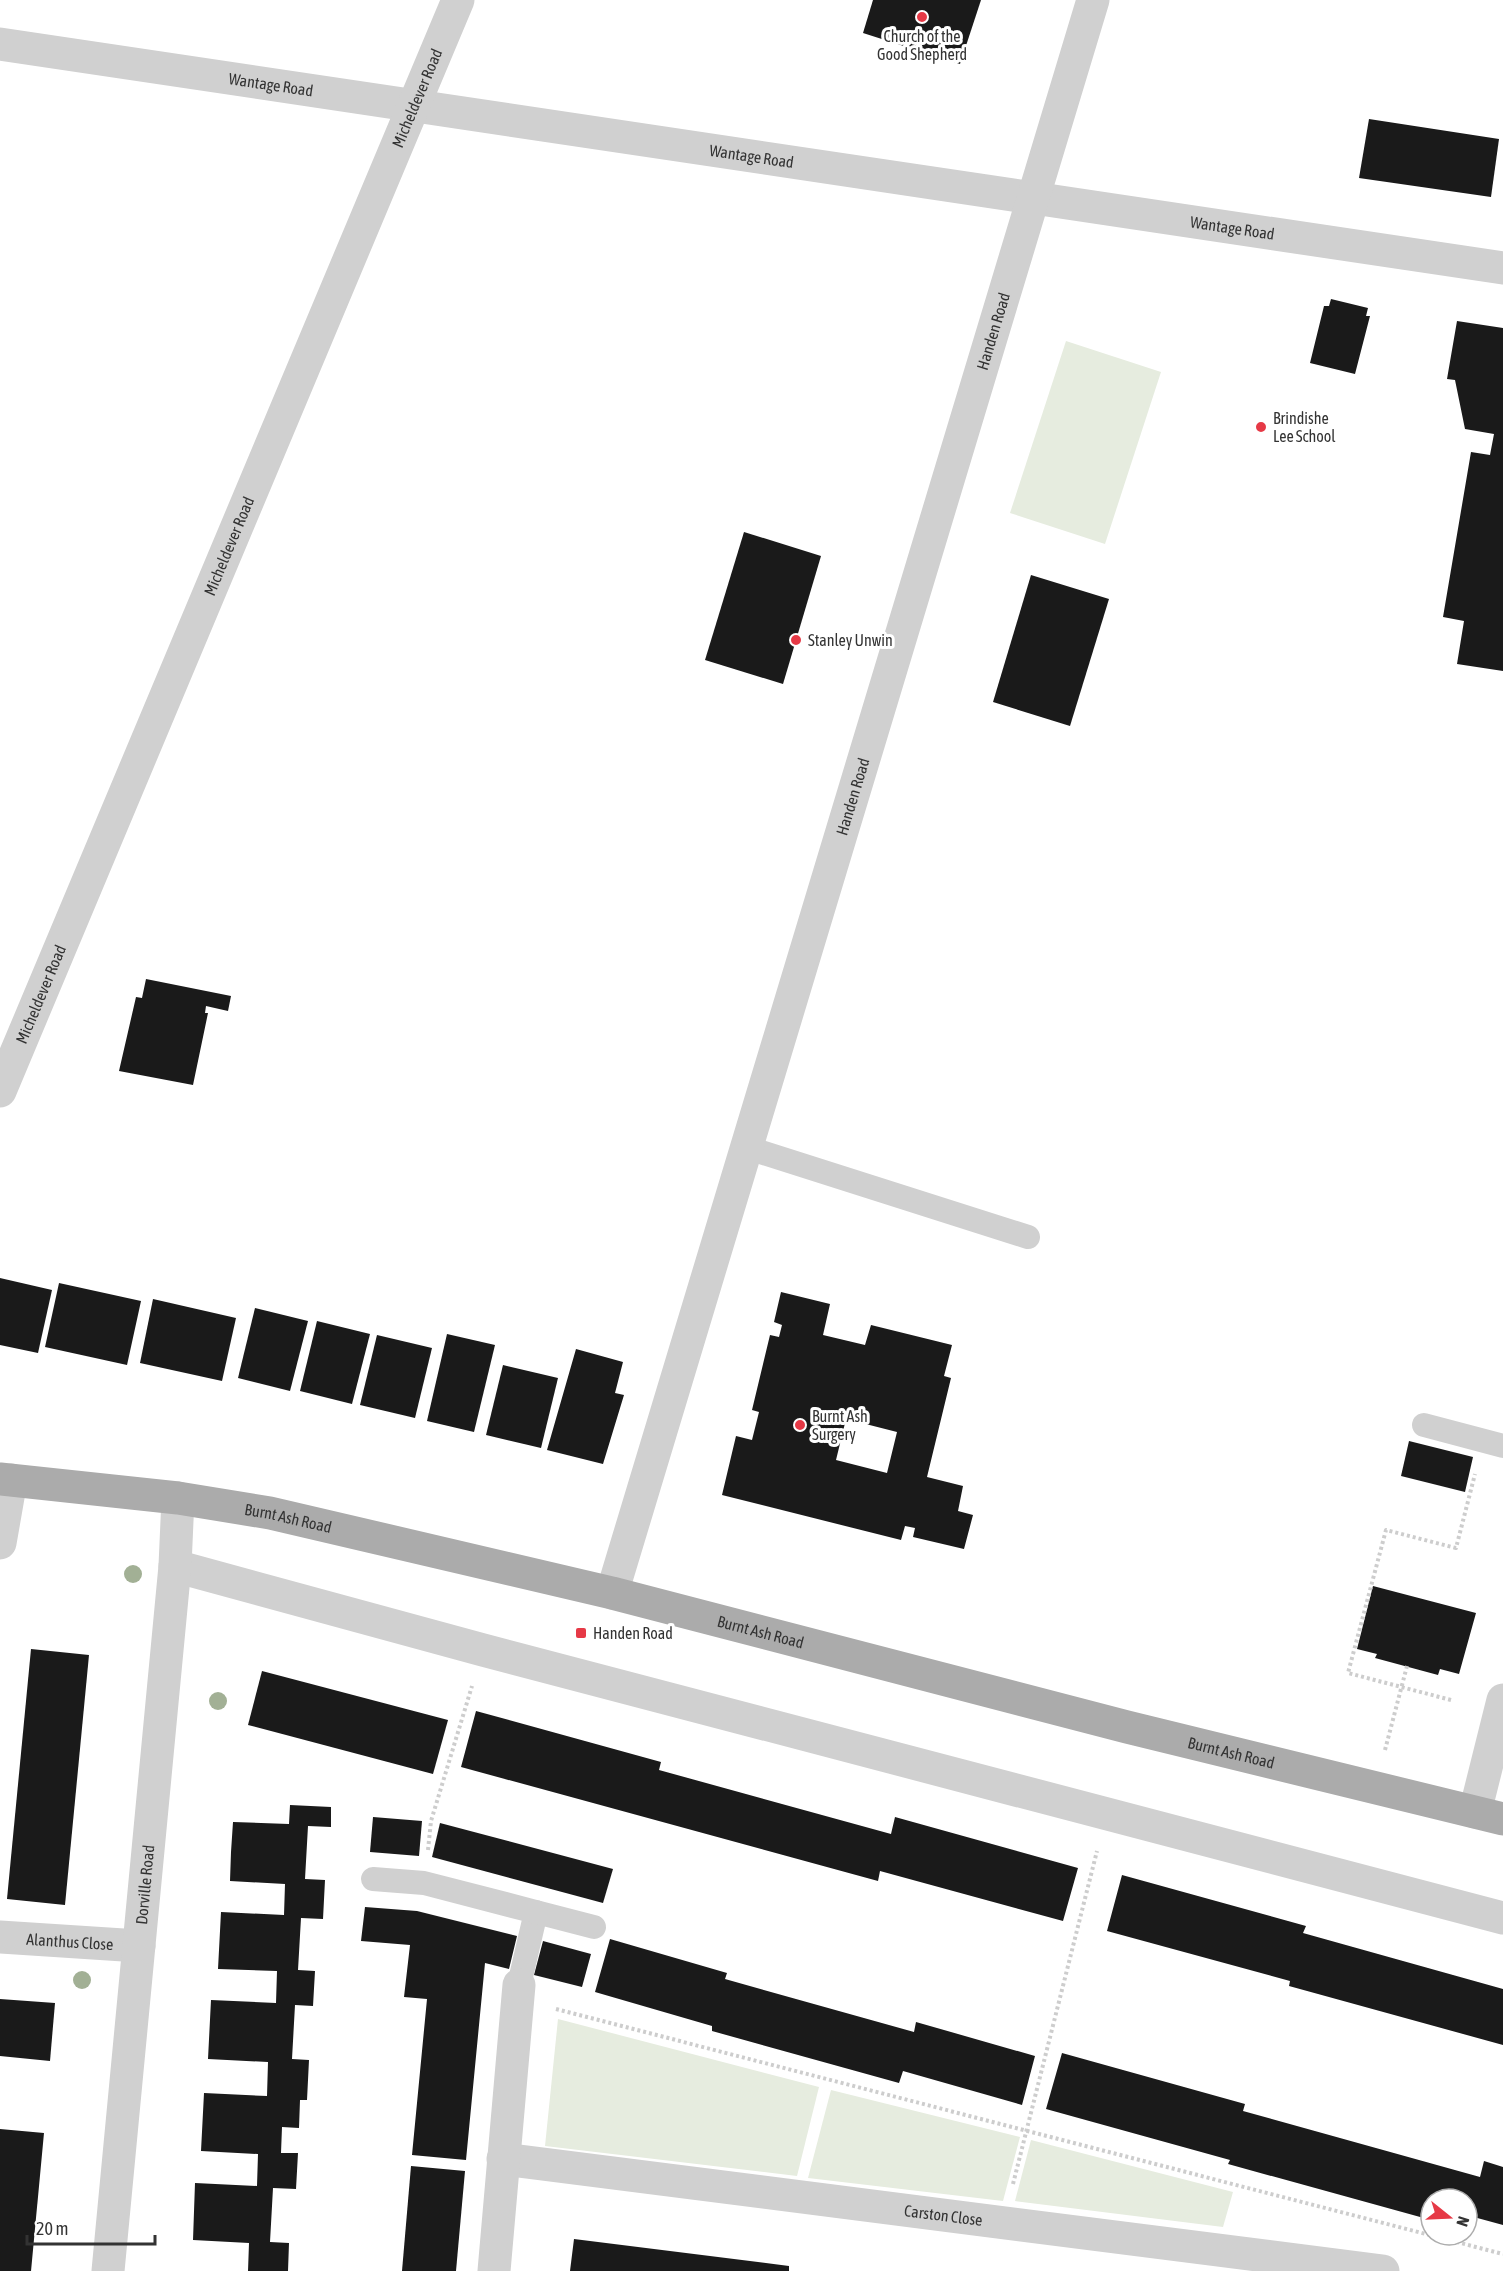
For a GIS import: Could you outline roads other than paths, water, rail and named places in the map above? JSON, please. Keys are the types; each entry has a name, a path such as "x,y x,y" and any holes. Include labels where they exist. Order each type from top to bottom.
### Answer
{"main road":[{"name":"Burnt Ash Road","path":"6,1479 178,1498 270,1513 612,1593 1127,1727 1489,1815"}],"street":[{"name":"Micheldever Road","path":"0,1091 459,0"},
{"name":"Handen Road","path":"612,1593 1093,0"},
{"name":"Wantage Road","path":"0,44 415,104 1503,268"},
{"name":"Burnt Ash Road","path":"0,1543 6,1479"},
{"name":"Dorville Road","path":"108,2271 175,1566 178,1498"},
{"path":"175,1566 483,1650 1503,1918"},
{"path":"1489,1815 1503,1700"},
{"name":"Alanthus Close","path":"0,1937 139,1946"},
{"path":"494,2271 518,1992"},
{"name":"Carston Close","path":"503,2158 1383,2271"}],"lane":[{"path":"745,1147 1028,1238"},
{"path":"1424,1425 1494,1443"},
{"path":"373,1879 424,1883 594,1927"},
{"path":"518,1992 536,1912"}],"place":[{"name":"Church of the Good Shepherd","path":"922,17"},
{"name":"Brindishe Lee School","path":"1261,427"},
{"name":"Stanley Unwin","path":"796,640"},
{"name":"Burnt Ash Surgery","path":"800,1425"},
{"name":"Handen Road","path":"581,1633"}]}
